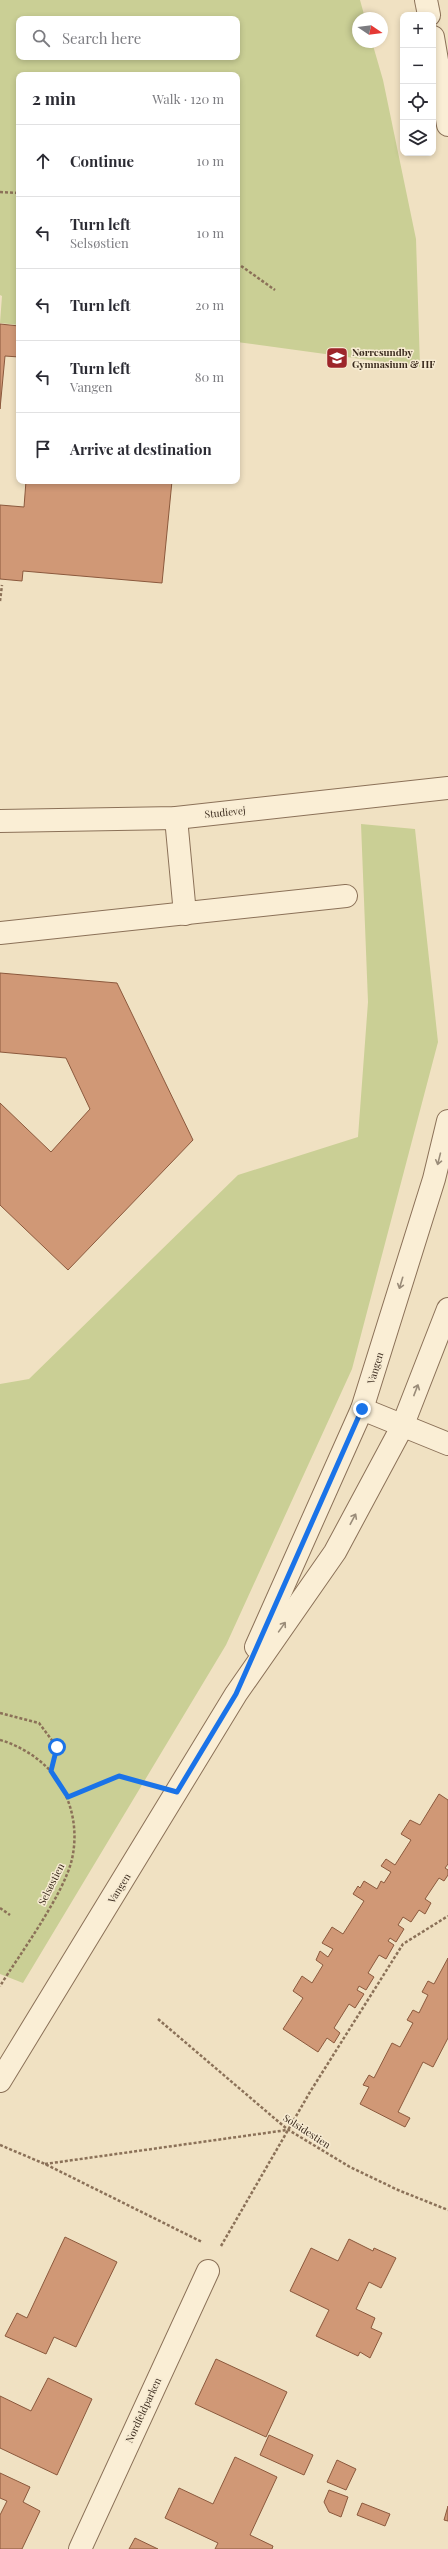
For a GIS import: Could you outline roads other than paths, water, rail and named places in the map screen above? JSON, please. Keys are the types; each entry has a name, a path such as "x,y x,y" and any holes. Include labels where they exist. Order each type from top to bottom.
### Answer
{"street":[{"path":"426,0 428,12"},
{"path":"435,48 448,125"},
{"name":"Studievej","path":"0,821 176,818 448,788"},
{"path":"176,818 185,914"},
{"path":"0,933 346,896"},
{"name":"Vangen","path":"236,1694 362,1409 434,1179 448,1121"},
{"name":"Vangen","path":"0,2081 236,1694 335,1552 402,1427 448,1309"},
{"path":"362,1409 402,1427 448,1444"},
{"name":"Nordfeldparken","path":"80,2549 208,2270"}],"place":[{"name":"Nørresundby Gymnasium & HF","path":"337,358"}]}
